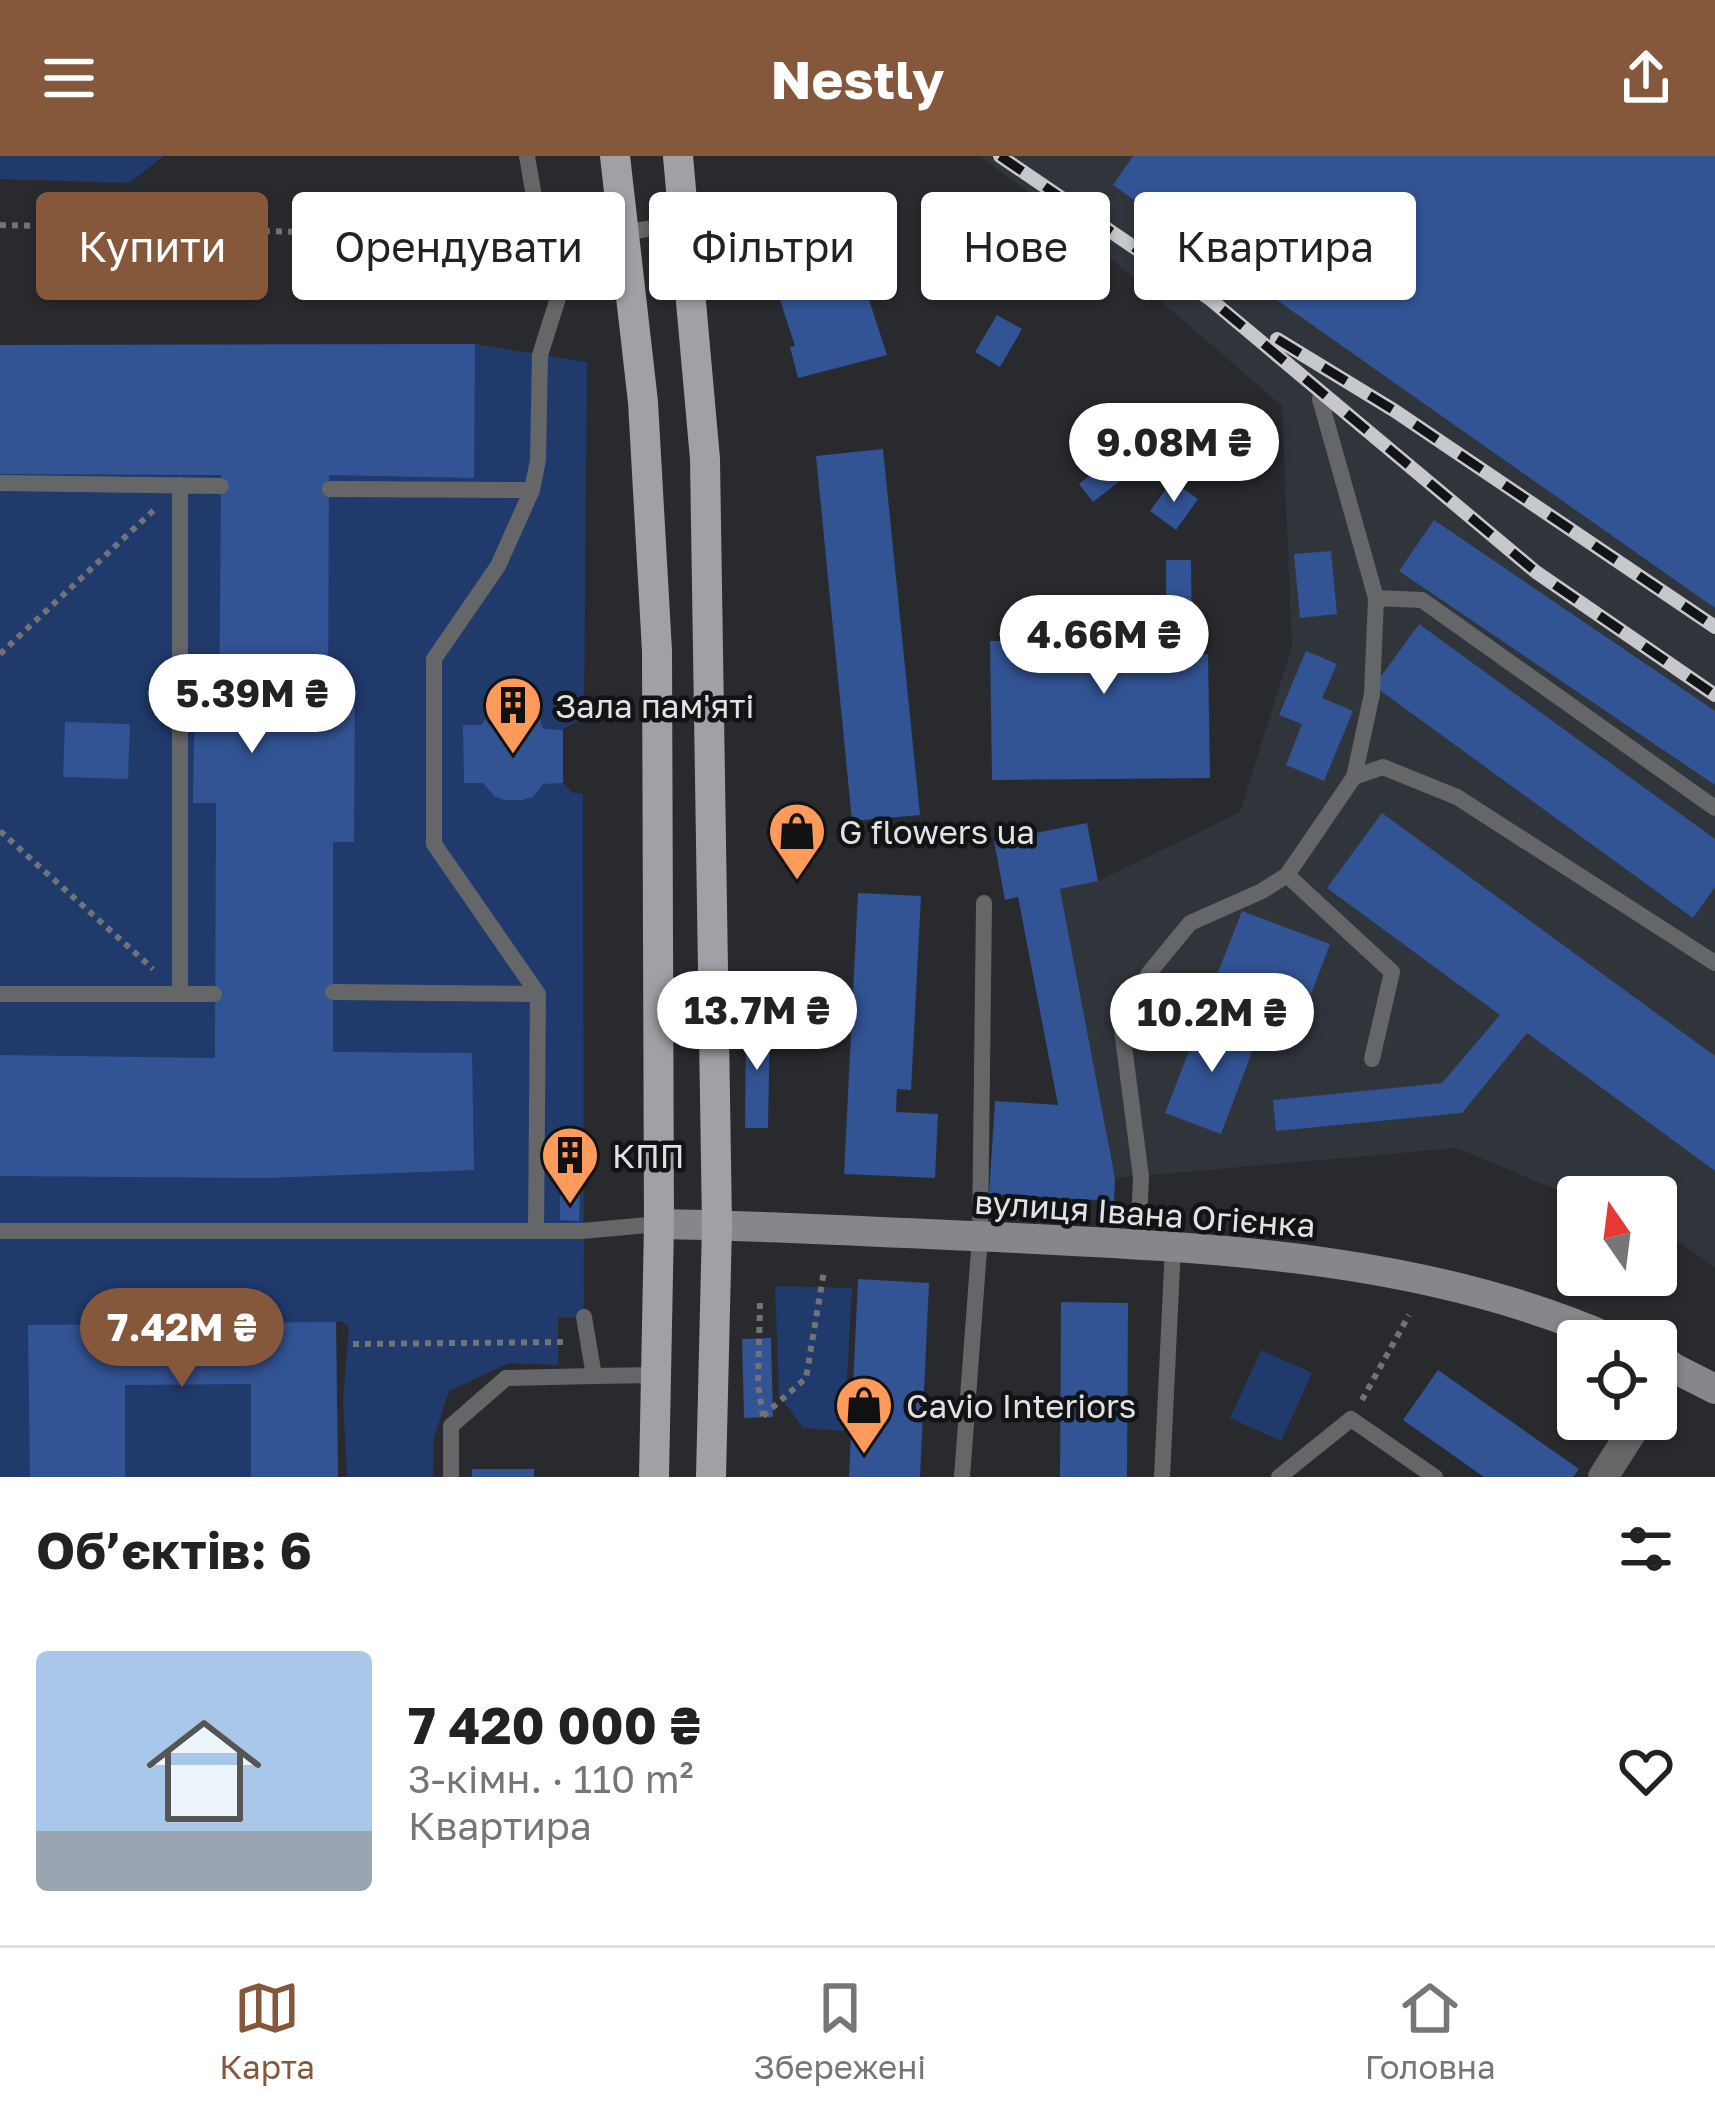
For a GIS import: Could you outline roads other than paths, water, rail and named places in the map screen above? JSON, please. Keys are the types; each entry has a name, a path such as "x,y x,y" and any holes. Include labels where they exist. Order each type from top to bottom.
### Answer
{"main road":[{"path":"615,156 618,192"},
{"path":"678,156 681,192"},
{"path":"625,258 643,402 655,609 658,1224 654,1477"},
{"path":"690,300 705,459 717,1225 710,1477"}],"street":[{"name":"вулиця Івана Огієнка","path":"658,1224 1138,1244 1320,1259 1463,1289 1557,1321"},
{"path":"1677,1377 1715,1389"},
{"path":"1603,1477 1627,1440"}],"lane":[{"path":"527,156 533,192"},
{"path":"536,1231 538,994 434,844 434,659 498,566 532,490 538,460 541,355 558,300"},
{"path":"1138,1244 1141,1177 1123,1030 1149,973 1190,923 1287,875 1354,776 1372,694 1376,598 1320,399"},
{"path":"0,483 221,486"},
{"path":"180,485 180,994"},
{"path":"330,489 532,490"},
{"path":"1376,598 1422,600 1715,808"},
{"path":"1354,776 1383,767 1457,797 1715,963"},
{"path":"1287,875 1392,972 1372,1059"},
{"path":"962,1477 980,1237 984,903"},
{"path":"333,992 538,994"},
{"path":"0,994 214,994"},
{"path":"0,1231 536,1231 658,1224"},
{"path":"1162,1477 1173,1246"},
{"path":"584,1318 594,1376"},
{"path":"451,1477 451,1426 506,1378 657,1375"},
{"path":"1279,1477 1352,1419 1435,1477"}],"railway":[{"path":"1000,156 1210,299 1536,572 1715,695"},
{"path":"1277,339 1395,411 1715,627"}],"place":[{"name":"Зала пам'яті","path":"513,756"},
{"name":"G flowers ua","path":"797,882"},
{"name":"КПП","path":"570,1206"},
{"name":"Cavio Interiors","path":"864,1456"}]}
